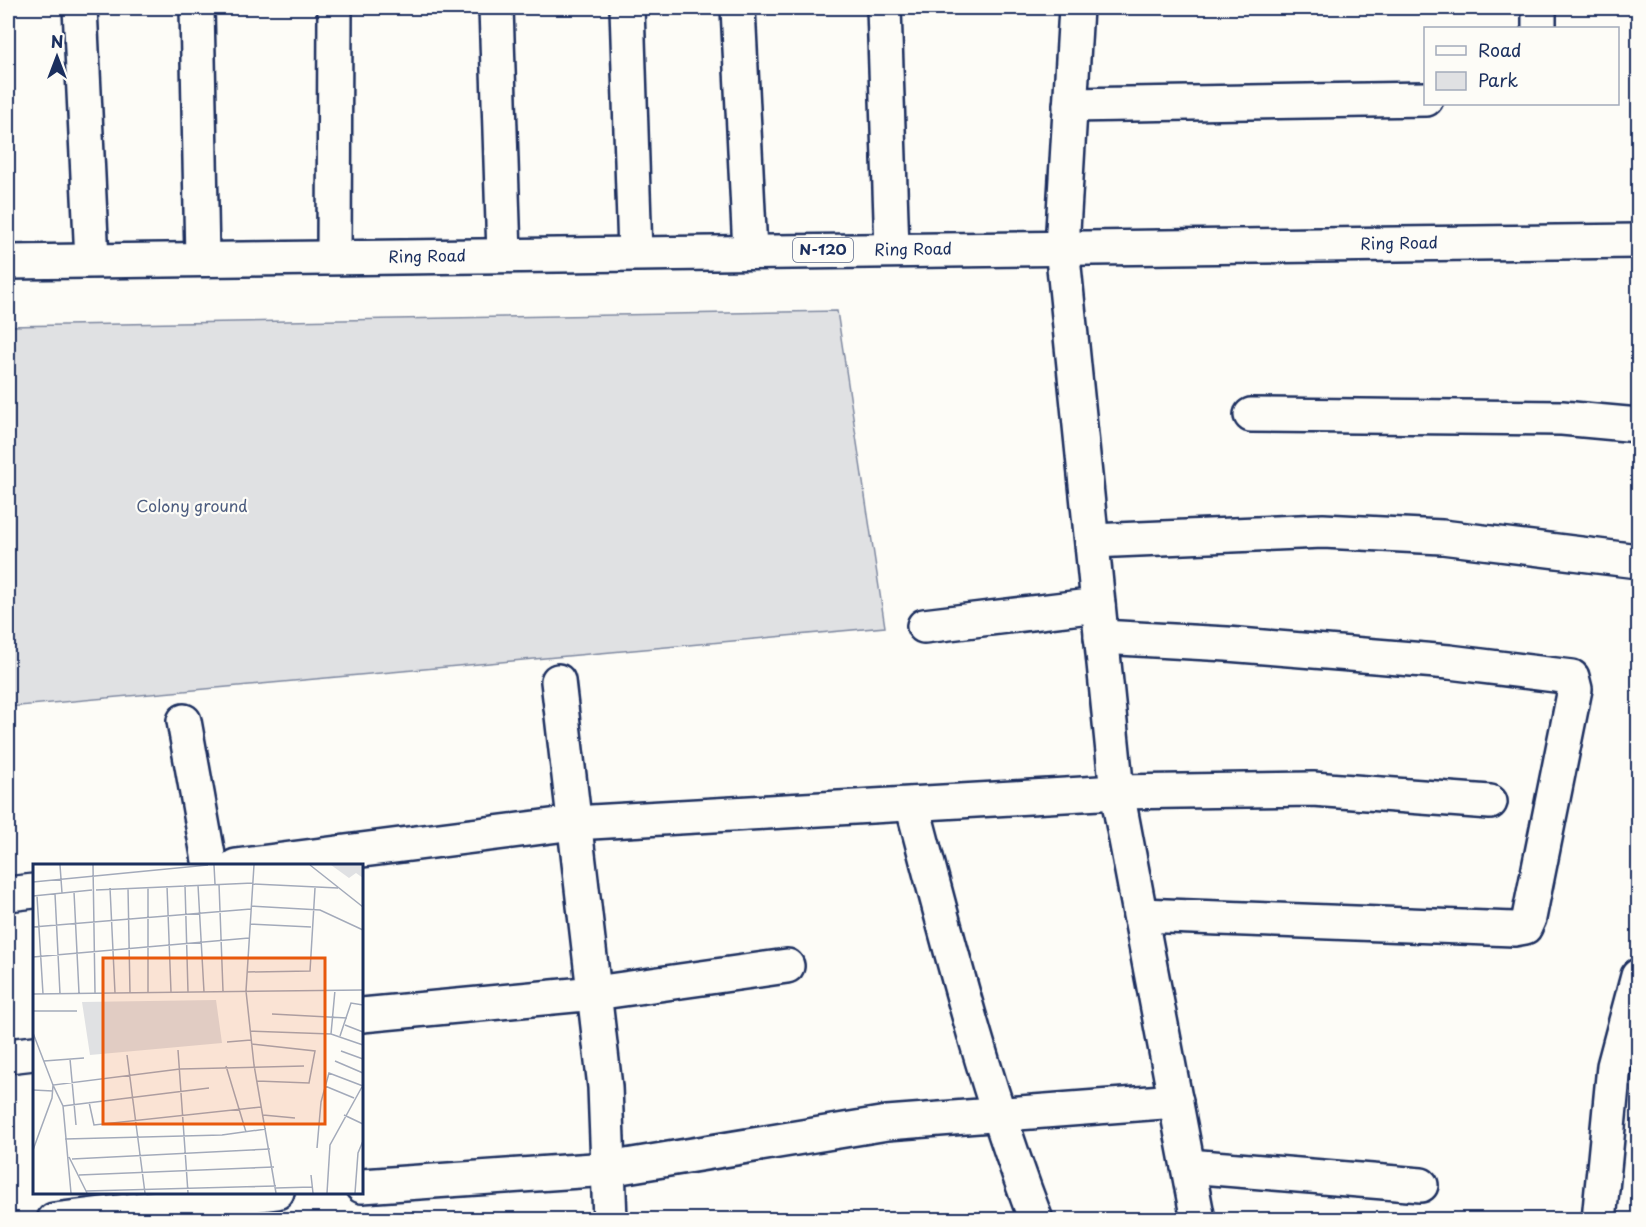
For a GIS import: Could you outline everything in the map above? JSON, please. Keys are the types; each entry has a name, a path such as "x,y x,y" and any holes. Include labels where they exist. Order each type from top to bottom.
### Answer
{"main road":[{"path":"80,8 92,260"},
{"path":"197,8 202,259"},
{"path":"334,8 334,257"},
{"path":"496,8 504,254"},
{"path":"627,8 635,253"},
{"path":"738,8 750,251"},
{"path":"884,8 892,249"},
{"path":"1076,8 1062,247 1101,637 1117,792 1198,1220"},
{"path":"1539,8 1539,27"},
{"path":"1070,105 1424,99"},
{"name":"Ring Road","path":"8,261 1638,241"},
{"path":"1251,415 1562,418 1638,425"},
{"path":"1092,541 1323,531 1442,537 1638,561"},
{"path":"924,626 1098,605"},
{"path":"1101,637 1227,644 1471,664 1572,676 1575,689 1529,918 1525,927 1514,929 1140,915"},
{"path":"558,681 605,1087 609,1220"},
{"path":"184,722 210,864"},
{"path":"252,864 574,823 1117,792 1313,789 1490,802"},
{"path":"912,804 974,1038 998,1116 1036,1220"},
{"path":"8,894 33,891"},
{"path":"363,1015 595,993 787,966"},
{"path":"1599,1220 1614,1066 1638,976"},
{"path":"8,1056 33,1053"},
{"path":"363,1186 608,1168 887,1123 1176,1101"},
{"path":"1188,1166 1421,1185"},
{"path":"54,1220 262,1200"}],"green space":[{"name":"Colony ground","path":"837,311 885,627 8,707 8,326"}]}
